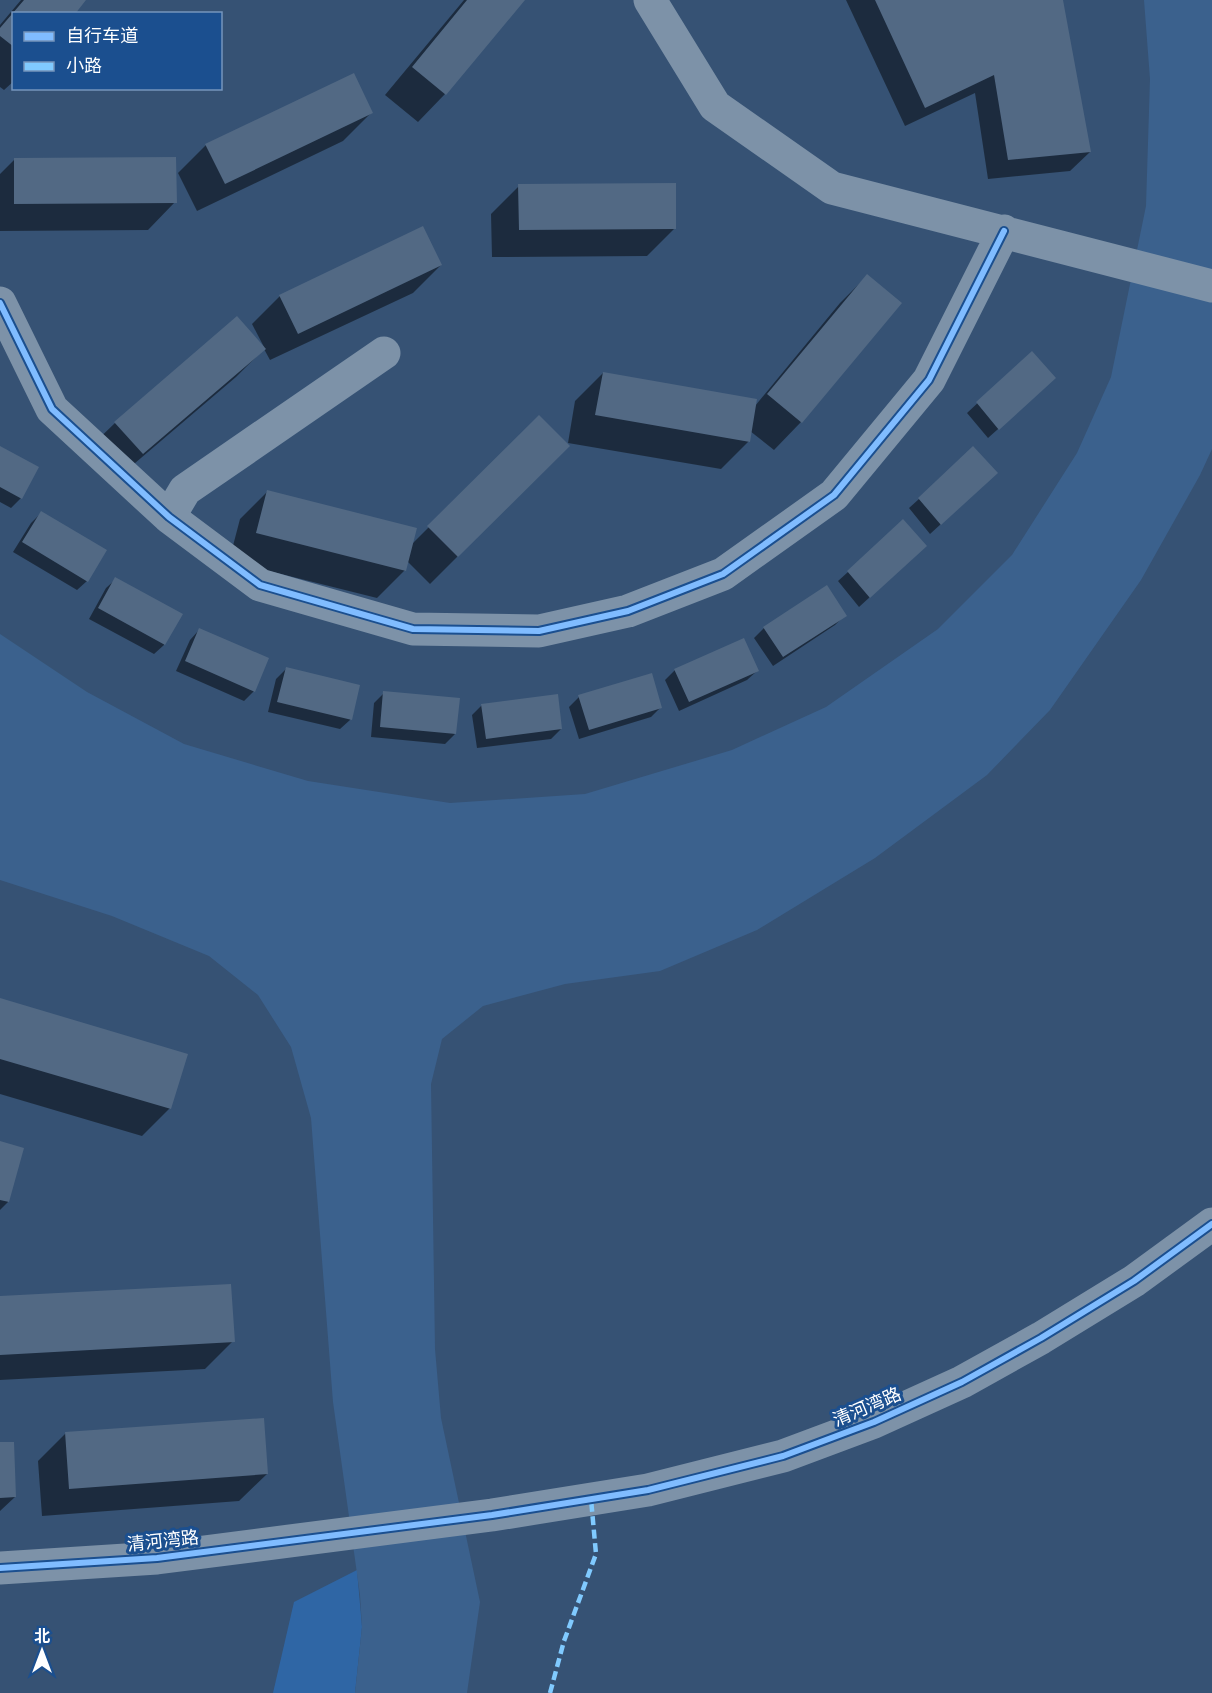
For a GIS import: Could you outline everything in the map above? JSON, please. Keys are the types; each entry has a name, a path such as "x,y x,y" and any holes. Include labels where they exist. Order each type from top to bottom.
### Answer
{"street":[{"path":"650,0 715,106 832,188 1212,286"},
{"path":"0,303 52,409 169,517 260,585 413,629 539,631 628,611 723,574 834,495 929,380 1004,231"},
{"path":"169,517 185,490 384,353"},
{"name":"清河湾路","path":"0,1568 157,1558 492,1515 648,1490 783,1456 874,1422 962,1382 1041,1338 1134,1281 1212,1224"}],"shaded area":[{"path":"1144,0 1212,0 1212,449 1200,475 1141,580 1050,710 987,775 875,858 757,930 660,971 565,984 483,1006 442,1039 431,1084 435,1349 441,1418 480,1602 467,1693 355,1693 362,1627 360,1595 333,1402 311,1118 291,1047 258,995 209,956 112,916 0,880 0,634 87,692 184,744 308,781 450,803 585,794 732,750 826,707 938,629 1012,555 1077,453 1111,377 1146,206 1150,79"},
{"path":"357,1570 362,1627 355,1693 273,1693 294,1602"}],"building":[{"path":"24,0 86,0 77,12 14,12"},
{"path":"467,0 525,0 446,95 412,67"},
{"path":"875,0 1063,0 1091,152 1008,160 994,75 925,108"},
{"path":"12,14 12,45 0,36 0,28"},
{"path":"354,73 373,113 225,184 205,144"},
{"path":"176,157 177,203 14,204 14,158"},
{"path":"676,183 676,229 519,230 518,184"},
{"path":"423,226 442,265 298,334 279,295"},
{"path":"867,274 902,303 802,423 767,394"},
{"path":"237,316 266,349 143,454 114,422"},
{"path":"1032,351 1056,378 999,430 976,402"},
{"path":"603,372 757,399 750,442 595,415"},
{"path":"539,415 570,446 458,557 427,526"},
{"path":"0,446 39,467 22,499 0,487"},
{"path":"973,446 998,473 941,525 918,498"},
{"path":"267,490 417,528 406,571 256,533"},
{"path":"41,511 107,550 88,582 22,542"},
{"path":"903,519 927,546 870,598 847,571"},
{"path":"115,577 183,614 165,645 98,608"},
{"path":"827,585 847,616 783,657 763,627"},
{"path":"199,628 269,658 255,692 185,661"},
{"path":"744,638 759,671 689,702 674,669"},
{"path":"286,667 360,685 352,720 277,702"},
{"path":"652,673 662,708 589,730 578,695"},
{"path":"383,691 460,698 456,734 380,727"},
{"path":"558,694 562,729 486,739 481,704"},
{"path":"0,998 188,1054 171,1109 0,1059"},
{"path":"0,1141 24,1148 9,1202 0,1200"},
{"path":"231,1284 235,1342 0,1355 0,1296"},
{"path":"264,1418 268,1474 69,1489 65,1432"},
{"path":"0,1442 14,1442 16,1497 0,1498"}],"marked path":[{"path":"550,1693 564,1641 596,1554 591,1499"}],"cycle path":[{"path":"0,303 52,409 169,517 260,585 413,629 539,631 628,611 723,574 834,495 929,380 1004,231"},
{"path":"0,1568 157,1558 492,1515 648,1490 783,1456 874,1422 962,1382 1041,1338 1134,1281 1212,1224"}]}
